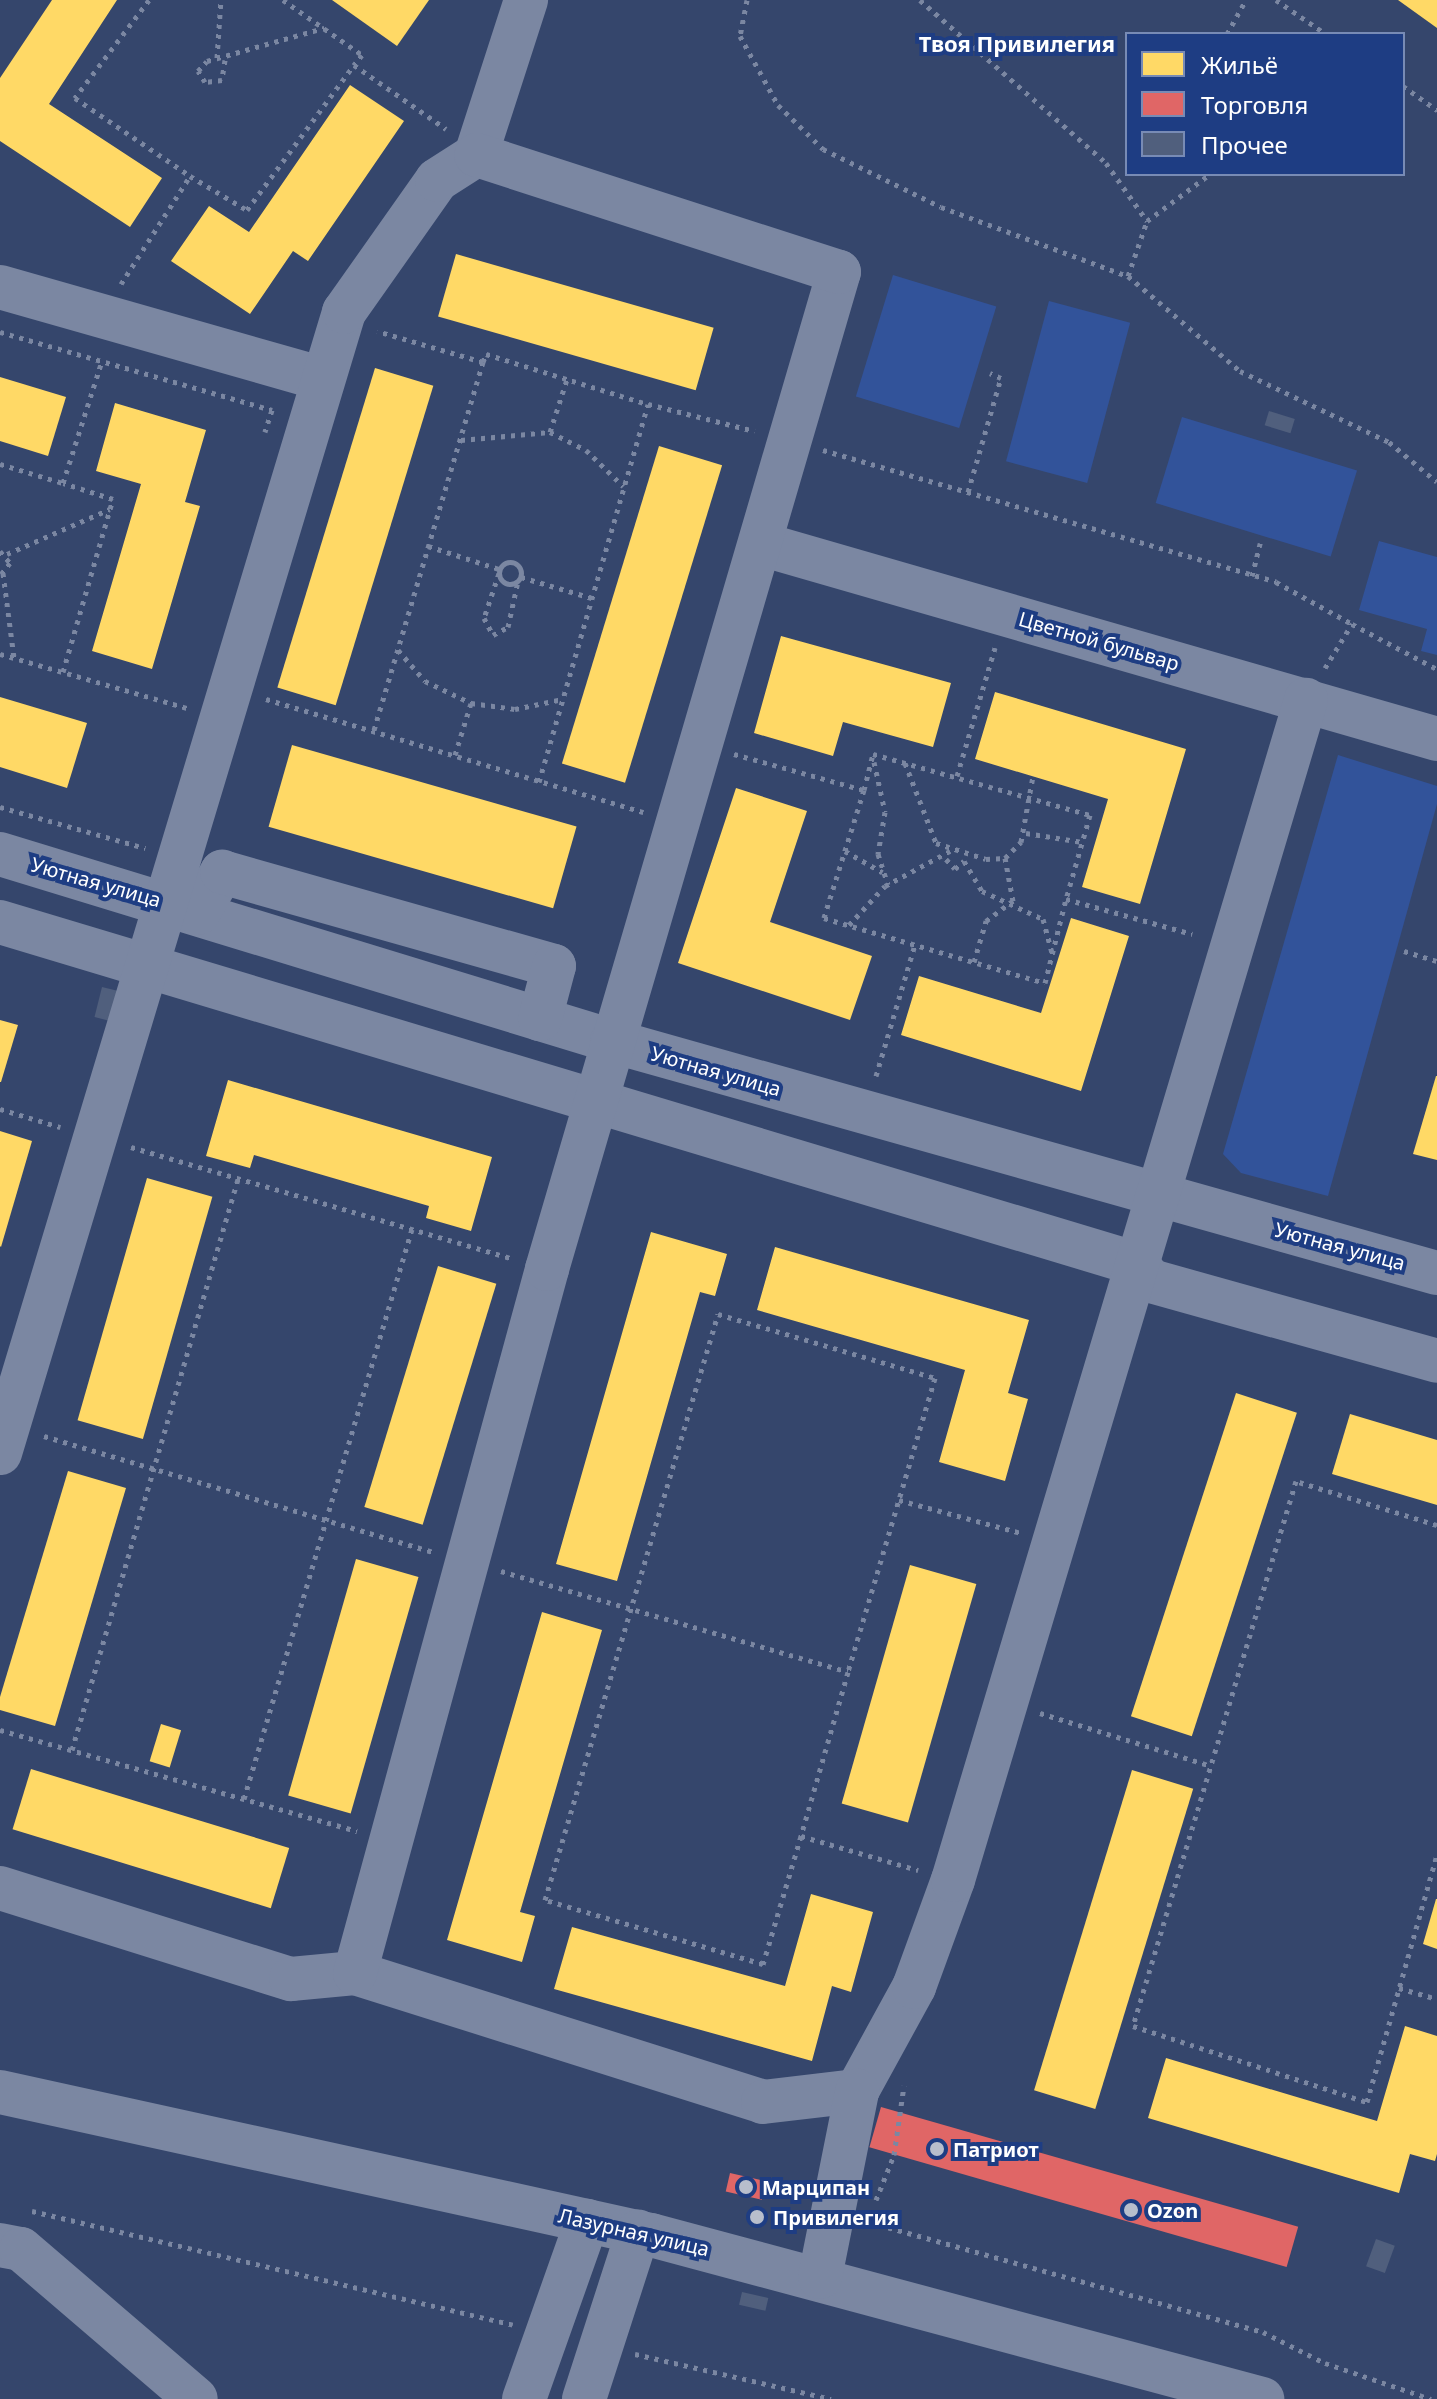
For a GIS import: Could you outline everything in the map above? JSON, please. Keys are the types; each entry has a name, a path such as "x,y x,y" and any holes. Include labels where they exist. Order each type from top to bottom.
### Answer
{"street":[{"path":"4,1439 144,966 182,908 204,706 341,320 461,142 526,0"},
{"path":"355,1973 612,1041 761,544 804,444 839,272 461,142"},
{"path":"0,287 322,379"},
{"name":"Цветной бульвар","path":"761,544 1437,739"},
{"path":"820,2277 857,2091 914,1987 953,1880 1137,1264 1162,1197 1306,700"},
{"name":"Уютная улица","path":"0,854 612,1041 1437,1273"},
{"path":"0,922 1137,1264 1151,1281 1437,1361"},
{"path":"0,1888 291,1979 355,1973 763,2102 857,2091"},
{"name":"Лазурная улица","path":"0,2092 638,2232 820,2277 1262,2399"},
{"path":"524,2399 587,2221"},
{"path":"8,2226 21,2249 196,2399"},
{"path":"584,2399 638,2232"}],"path":[{"path":"149,0 75,98 190,176 247,210 362,55 283,0"},
{"path":"217,58 221,0"},
{"path":"747,0 740,36 778,105 823,149 941,207 1128,276 1240,371 1389,442 1437,482"},
{"path":"920,0 1106,163 1147,221"},
{"path":"1228,32 1246,0"},
{"path":"1276,0 1323,32"},
{"path":"225,60 222,80 205,82 198,71 217,58 225,60 324,28"},
{"path":"354,65 461,142"},
{"path":"1405,87 1437,110"},
{"path":"102,316 190,176"},
{"path":"1128,276 1147,221 1207,176"},
{"path":"341,320 483,362"},
{"path":"0,332 272,410 263,440"},
{"path":"374,730 486,354 648,404 804,444 1252,576 1437,669"},
{"path":"63,483 102,361"},
{"path":"968,492 1001,378 990,373"},
{"path":"550,432 567,379"},
{"path":"539,782 648,404"},
{"path":"460,440 550,432 586,450 624,487"},
{"path":"0,464 113,499 63,672"},
{"path":"0,551 7,554 110,509"},
{"path":"1252,576 1260,543"},
{"path":"428,546 499,571 506,583 519,579 592,598"},
{"path":"7,554 2,574 14,658"},
{"path":"513,562 519,579 508,627 493,635 484,618 499,571 513,562"},
{"path":"1306,700 1352,624"},
{"path":"957,776 995,647"},
{"path":"398,650 425,681 471,703 515,709 563,699"},
{"path":"0,654 204,706 374,730 678,823"},
{"path":"455,755 471,703"},
{"path":"718,749 864,790"},
{"path":"873,757 957,776 1090,815 1045,983 824,918 873,757"},
{"path":"873,757 885,812 878,854 888,884"},
{"path":"905,763 933,840 949,850 1005,858"},
{"path":"1005,858 1026,833 1027,797 1033,776"},
{"path":"0,807 149,849 153,835"},
{"path":"1026,833 1082,842"},
{"path":"849,925 862,903 888,884 946,859 949,850"},
{"path":"845,851 884,873"},
{"path":"962,852 982,891 1013,901 1043,919 1053,954"},
{"path":"1005,858 1013,901"},
{"path":"946,859 955,869 964,861"},
{"path":"1066,899 1192,934"},
{"path":"974,962 986,921 1013,901"},
{"path":"876,1076 915,944"},
{"path":"1404,951 1437,961"},
{"path":"0,1109 547,1269"},
{"path":"72,1750 238,1179"},
{"path":"244,1799 412,1229"},
{"path":"718,1314 935,1378 899,1500 763,1964 545,1900 718,1314"},
{"path":"4,1439 154,1468 848,1672"},
{"path":"1437,1525 1296,1481 1133,2026 1367,2102 1437,1854"},
{"path":"899,1500 1054,1542"},
{"path":"1024,1708 1211,1766"},
{"path":"0,1730 391,1841"},
{"path":"801,1836 953,1880"},
{"path":"1399,1988 1437,1999"},
{"path":"894,2155 901,2113"},
{"path":"868,2222 1263,2332 1325,2363 1431,2399"},
{"path":"8,2226 547,2333"},
{"path":"601,2346 831,2399"}],"shaded area":[{"path":"893,275 996,307 959,428 856,396"},
{"path":"1049,301 1130,323 1087,483 1006,461"},
{"path":"1182,417 1357,471 1331,557 1156,503"},
{"path":"1379,541 1437,557 1437,655 1421,651 1427,629 1359,610"},
{"path":"1338,755 1437,786 1437,804 1328,1196 1241,1173 1223,1154"}],"building: Жильё":[{"path":"52,0 117,0 49,104 162,178 130,227 0,141 0,78"},
{"path":"332,0 429,0 397,46"},
{"path":"1398,0 1437,0 1437,28"},
{"path":"350,85 404,121 308,261 293,251 250,314 171,261 209,206 249,232"},
{"path":"456,254 714,328 696,390 438,316"},
{"path":"375,368 433,386 336,705 277,687"},
{"path":"0,377 66,397 48,456 0,441"},
{"path":"115,403 206,430 185,502 200,506 152,669 92,651 141,484 96,471"},
{"path":"659,446 722,465 625,783 562,763"},
{"path":"781,636 951,683 933,747 843,722 833,756 754,733"},
{"path":"995,692 1186,749 1140,904 1082,887 1108,799 975,759"},
{"path":"0,697 87,723 67,788 0,767"},
{"path":"292,745 577,827 553,908 269,827"},
{"path":"736,788 807,811 770,922 872,956 850,1020 678,963"},
{"path":"1071,918 1129,936 1081,1091 901,1035 919,976 1041,1013"},
{"path":"0,1020 18,1025 1,1082 0,1082"},
{"path":"1437,1076 1437,1160 1413,1154"},
{"path":"228,1080 492,1157 471,1231 426,1218 429,1206 254,1155 250,1168 206,1156"},
{"path":"0,1131 32,1141 1,1247 0,1246"},
{"path":"147,1178 212,1197 143,1439 78,1420"},
{"path":"651,1232 727,1254 715,1296 700,1292 617,1581 556,1564"},
{"path":"775,1247 1029,1320 1008,1393 1028,1399 1005,1481 939,1462 965,1370 757,1310"},
{"path":"438,1266 496,1284 423,1525 364,1507"},
{"path":"1236,1393 1297,1413 1192,1736 1131,1716"},
{"path":"1350,1414 1437,1440 1437,1505 1332,1474"},
{"path":"68,1471 126,1488 55,1726 0,1710 0,1697"},
{"path":"356,1559 418,1577 351,1813 288,1795"},
{"path":"910,1565 976,1584 908,1822 842,1803"},
{"path":"542,1612 602,1630 520,1912 535,1916 522,1962 447,1940"},
{"path":"161,1724 181,1730 170,1767 150,1761"},
{"path":"31,1769 289,1848 271,1908 13,1829"},
{"path":"1132,1770 1193,1789 1095,2109 1034,2090"},
{"path":"811,1894 873,1912 851,1992 832,1986 812,2061 554,1989 572,1927 785,1986"},
{"path":"1437,1899 1437,1949 1423,1944"},
{"path":"1405,2026 1437,2036 1437,2154 1435,2161 1410,2154 1399,2193 1148,2118 1166,2058 1377,2121"}],"building: Торговля":[{"path":"881,2107 1298,2227 1287,2267 869,2147"},
{"name":"Марципан","path":"730,2173 766,2181 762,2200 726,2192"}],"building: Прочее":[{"path":"1269,411 1295,419 1290,433 1265,425"},
{"path":"102,987 122,992 115,1022 95,1017"},
{"path":"1376,2239 1395,2246 1385,2273 1366,2266"},
{"path":"742,2292 768,2298 765,2311 739,2305"}],"place":[{"name":"Патриот","path":"937,2149"},
{"name":"Марципан","path":"746,2187"},
{"name":"Ozon","path":"1131,2210"},
{"name":"Привилегия","path":"757,2217"}],"district":[{"name":"Твоя Привилегия","path":"1017,44"}]}
